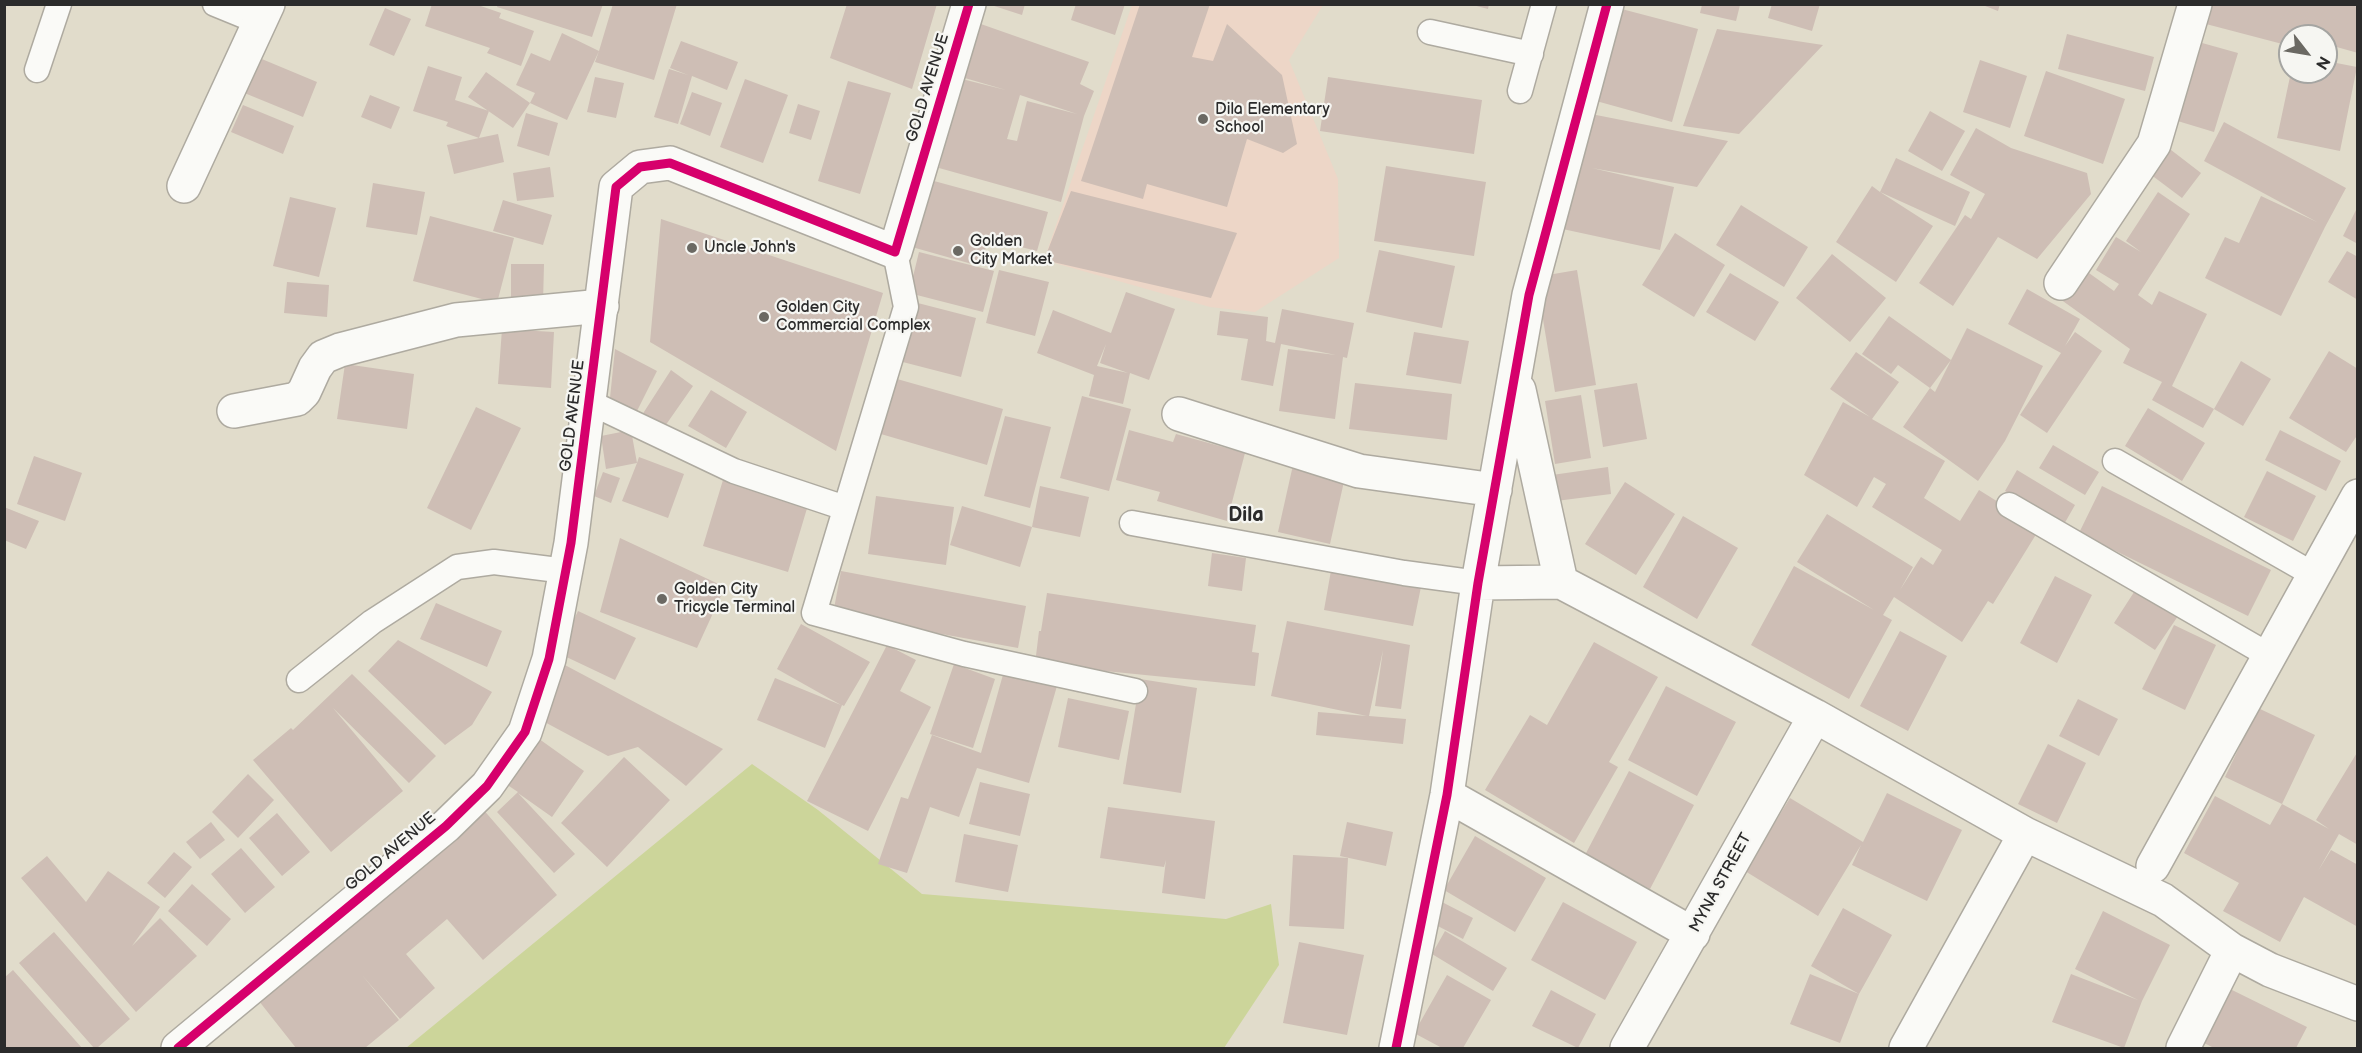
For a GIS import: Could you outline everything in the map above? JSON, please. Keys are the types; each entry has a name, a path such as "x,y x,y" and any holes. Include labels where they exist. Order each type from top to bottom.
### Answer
{"street":[{"name":"GOLD AVENUE","path":"178,1048 446,826 487,786 525,732 549,659 566,571 616,187 640,167 670,163 895,252 969,4"},
{"path":"1396,1048 1447,795 1478,582 1529,295 1607,4"},
{"path":"2061,283 2154,144 2195,4"},
{"path":"184,186 264,13"},
{"path":"234,411 297,399 304,392 323,357 340,350 456,320 602,306"},
{"path":"1515,373 1561,582"},
{"path":"1179,414 1359,471 1495,490"},
{"path":"2153,866 2316,576 2358,496"},
{"path":"1478,582 1561,582 1815,716 2025,834 2163,900 2232,950 2270,970 2358,1004"},
{"name":"MYNA STREET","path":"1627,1048 1815,716"},
{"path":"1447,795 1693,934"},
{"path":"1906,1048 2025,834"},
{"path":"2183,1048 2232,950"}],"lane":[{"path":"37,70 59,4"},
{"path":"215,4 264,13"},
{"path":"1521,91 1544,4"},
{"path":"1430,32 1531,54"},
{"path":"895,252 906,307 814,613 964,654 1135,691"},
{"path":"589,402 734,471 845,508"},
{"path":"2115,461 2316,576"},
{"path":"2009,505 2270,656"},
{"path":"1132,523 1404,573 1478,582"},
{"path":"299,680 372,622 457,567 494,562 566,571"}],"shaded area":[{"name":"Dila Elementary School","path":"1132,5 1323,5 1289,60 1338,179 1339,258 1255,312 1210,307 1044,260"}],"green space":[{"path":"752,764 818,810 922,894 1226,919 1271,904 1279,965 1224,1048 406,1048"}],"building":[{"path":"432,4 475,4 501,13 499,18 534,31 521,66 487,53 490,48 425,26"},
{"path":"498,4 603,4 592,37 497,7"},
{"path":"613,4 677,4 654,80 595,62"},
{"path":"847,4 937,4 912,89 830,58"},
{"path":"988,4 1025,4 1022,15"},
{"path":"1076,4 1125,4 1115,35 1071,20"},
{"path":"1140,4 1210,4 1192,57 1213,61 1227,24 1282,75 1297,144 1283,153 1247,139 1227,207 1147,184 1143,199 1081,181"},
{"path":"1469,4 1489,4 1488,9"},
{"path":"1772,4 1820,4 1812,31 1768,18"},
{"path":"1980,4 2000,4 1998,11"},
{"path":"2211,4 2347,4 2358,7 2358,53 2338,47 2338,24 2278,24 2278,43 2206,24"},
{"path":"1702,5 1740,5 1736,21 1700,13"},
{"path":"1614,7 1698,29 1672,122 1589,99"},
{"path":"385,8 411,19 394,56 369,45"},
{"path":"978,23 1089,62 1080,84 1094,91 1084,116 1061,202 939,168 962,79 1006,90 958,76","holes":["1020,95 1077,114 1027,101 1017,141 1007,139"]},
{"path":"1717,29 1823,45 1739,134 1683,126"},
{"path":"562,33 599,51 567,120 530,103 535,93 516,85 531,53 550,61"},
{"path":"2067,34 2154,57 2145,91 2058,69"},
{"path":"681,41 738,62 727,90 692,76 678,124 654,117 669,69 688,75 670,68"},
{"path":"2195,41 2238,53 2214,132 2171,119"},
{"path":"257,57 317,82 303,117 242,92"},
{"path":"1980,60 2027,76 2010,128 1963,112"},
{"path":"2338,63 2357,67 2340,151 2277,138 2288,84 2338,84"},
{"path":"428,66 462,77 455,100 489,111 479,138 446,126 448,122 413,111"},
{"path":"2046,71 2125,99 2103,164 2024,136"},
{"path":"486,72 530,103 513,128 468,97"},
{"path":"595,77 624,83 616,118 587,112"},
{"path":"1328,77 1482,100 1474,154 1320,131"},
{"path":"745,79 788,95 763,163 720,147"},
{"path":"848,81 891,93 860,194 818,181"},
{"path":"692,92 722,103 710,136 680,124"},
{"path":"370,95 400,107 391,129 361,117"},
{"path":"798,104 820,111 811,140 789,133"},
{"path":"243,105 294,126 283,154 231,132"},
{"path":"1930,111 1965,131 1942,171 1908,151"},
{"path":"526,113 558,123 549,156 517,146"},
{"path":"1586,113 1728,141 1697,187 1592,168 1674,187 1660,250 1558,228"},
{"path":"2224,122 2346,188 2281,316 2205,278 2225,237 2239,243 2261,196 2317,222 2204,161"},
{"path":"1976,128 2011,148 2087,173 2091,194 2037,259 1998,237 1953,306 1919,283 1965,215 1971,219 1985,194 1950,175"},
{"path":"498,134 504,162 454,174 447,145"},
{"path":"2162,143 2201,173 2182,198 2142,168"},
{"path":"1896,158 1970,192 1955,226 1880,192"},
{"path":"1386,166 1486,182 1474,256 1374,241"},
{"path":"550,167 554,197 517,201 513,173"},
{"path":"934,181 1048,212 1037,251 989,239 979,266 912,247"},
{"path":"373,183 425,192 417,235 366,227"},
{"path":"1872,186 1933,226 1896,282 1836,242"},
{"path":"1071,191 1237,233 1211,298 1044,260"},
{"path":"2158,192 2190,214 2138,295 2152,305 2159,291 2207,314 2172,386 2214,409 2203,428 2152,400 2162,382 2123,363 2130,349 2060,299 2082,268 2114,291 2119,284 2096,270 2116,237 2141,252 2126,241"},
{"path":"290,197 336,208 319,277 273,266"},
{"path":"503,200 552,215 543,245 493,231"},
{"path":"1741,205 1808,247 1784,287 1716,245"},
{"path":"2358,206 2358,244 2343,236"},
{"path":"430,216 514,238 497,303 413,281"},
{"name":"Golden City Commercial Complex","path":"661,219 883,293 836,451 650,342"},
{"path":"1675,233 1725,265 1694,317 1642,285"},
{"path":"1379,250 1455,266 1442,328 1366,312"},
{"path":"2347,251 2358,257 2358,300 2328,282"},
{"path":"919,252 994,271 983,312 909,293"},
{"path":"1832,254 1886,298 1850,342 1796,298"},
{"path":"511,264 544,264 543,303 511,302"},
{"path":"999,270 1049,282 1035,336 986,323"},
{"path":"1577,270 1596,385 1555,392 1536,277"},
{"path":"1730,273 1779,302 1755,341 1706,312"},
{"path":"287,282 329,285 327,317 284,313"},
{"path":"2027,289 2080,319 2065,346 2075,332 2102,351 2047,433 2020,415 2061,353 2008,324"},
{"path":"1126,292 1175,309 1149,380 1130,373 1123,404 1089,396 1094,375 1037,353 1053,310 1111,333","holes":["1106,344 1100,363 1128,373 1097,366"]},
{"path":"910,301 976,318 961,377 895,360"},
{"path":"1282,309 1354,323 1347,358 1343,357 1335,419 1279,411 1288,349 1336,355 1281,344 1273,386 1241,380 1248,339 1217,335 1220,311 1268,317 1266,341 1275,343"},
{"path":"1889,316 1951,360 1930,388 1898,365 1891,374 1862,354"},
{"path":"1967,328 2043,366 2005,441 1978,481 1903,427 1930,388 1935,392"},
{"path":"502,329 554,332 551,388 498,384"},
{"path":"1414,332 1469,341 1461,384 1406,375"},
{"path":"615,349 657,371 637,411 610,398"},
{"path":"2329,351 2358,369 2358,434 2346,452 2289,418"},
{"path":"1856,352 1899,382 1872,419 1945,461 1924,498 1960,521 1979,490 2040,528 1993,604 1988,601 1962,642 1894,597 1883,615 1892,620 1849,699 1751,645 1794,566 1874,610 1797,562 1827,514 1913,567 1900,590 1921,557 1933,565 1942,550 1872,507 1886,484 1874,477 1857,507 1804,475 1843,402 1870,417 1830,389"},
{"path":"2241,361 2271,379 2243,426 2214,409"},
{"path":"345,364 414,374 407,429 337,419"},
{"path":"671,370 693,386 663,429 642,415"},
{"path":"890,377 1003,409 987,465 874,432"},
{"path":"1355,383 1452,394 1447,440 1349,429"},
{"path":"1637,383 1647,439 1603,447 1594,390"},
{"path":"711,390 747,412 726,448 688,426"},
{"path":"1581,395 1591,458 1555,464 1545,401"},
{"path":"1082,396 1131,409 1109,491 1060,478"},
{"path":"476,407 521,428 471,530 427,508"},
{"path":"2148,408 2205,443 2182,481 2125,446"},
{"path":"1005,416 1051,427 1030,508 984,496"},
{"path":"631,430 637,463 606,469 601,436"},
{"path":"1129,430 1173,442 1176,434 1245,453 1227,521 1157,501 1160,492 1116,480"},
{"path":"2280,430 2341,461 2326,491 2265,460"},
{"path":"2053,445 2099,472 2085,495 2039,468"},
{"path":"34,456 82,473 65,521 17,504"},
{"path":"639,457 684,474 668,518 622,501"},
{"path":"1293,465 1345,477 1330,544 1278,532"},
{"path":"1608,467 1611,494 1556,501 1552,475"},
{"path":"2017,470 2075,505 2063,526 2005,491"},
{"path":"2267,471 2316,496 2293,541 2244,517"},
{"path":"603,472 620,478 611,503 594,496"},
{"path":"723,480 808,505 788,572 703,546"},
{"path":"1625,482 1675,514 1636,575 1585,544"},
{"path":"1040,486 1089,497 1080,537 1032,527"},
{"path":"2102,486 2271,570 2248,616 2079,533"},
{"path":"876,496 954,507 946,565 868,554"},
{"path":"962,506 1032,527 1020,567 950,545"},
{"path":"4,507 39,521 26,549 4,540"},
{"path":"1683,516 1738,548 1697,619 1643,587"},
{"name":"Golden City Tricycle Terminal","path":"620,538 725,587 697,648 600,612"},
{"path":"1212,553 1246,558 1242,591 1208,586"},
{"path":"1332,565 1422,582 1413,626 1324,610"},
{"path":"841,571 1026,606 1018,648 833,614"},
{"path":"2055,576 2092,595 2057,663 2020,643"},
{"path":"2138,586 2180,613 2155,650 2114,623"},
{"path":"1047,593 1256,625 1252,652 1259,653 1255,686 1035,664"},
{"path":"436,603 502,631 487,667 420,639"},
{"path":"578,611 636,638 615,680 558,653"},
{"path":"1287,621 1410,645 1401,709 1375,706 1383,650 1369,716 1406,719 1403,744 1316,735 1318,712 1367,716 1271,696"},
{"path":"801,624 870,662 844,706 842,705 825,748 757,720 775,678 841,705 777,669"},
{"path":"2174,625 2216,645 2185,710 2142,689"},
{"path":"1900,631 1947,656 1908,731 1860,706"},
{"path":"398,640 492,692 472,725 445,745 368,671"},
{"path":"1594,642 1658,677 1609,762 1618,767 1574,843 1485,790 1530,715 1547,725"},
{"path":"887,645 916,660 900,691 931,707 868,831 807,801"},
{"path":"563,664 723,749 686,786 638,747 608,756 539,719"},
{"path":"954,664 995,679 973,748 930,734"},
{"path":"1006,664 1059,679 1029,783 977,768 959,817 930,807 907,873 878,864 901,797 908,799 932,735 981,753"},
{"path":"352,674 436,756 409,783 333,708 403,791 331,852 253,760 291,728 293,730"},
{"path":"1140,679 1197,688 1181,793 1123,784"},
{"path":"1666,686 1736,722 1697,796 1628,760"},
{"path":"1068,698 1129,711 1119,760 1058,747"},
{"path":"2078,699 2118,719 2099,756 2059,736"},
{"path":"2258,708 2315,735 2282,804 2225,777"},
{"path":"535,736 584,771 552,817 518,793 575,854 554,873 497,812 518,792 503,782"},
{"path":"2048,744 2086,763 2057,823 2018,804"},
{"path":"2358,751 2358,845 2339,834 2318,871 2331,850 2358,865 2358,927 2304,897 2280,942 2223,911 2239,883 2184,853 2215,796 2270,825 2282,804 2329,829 2316,820"},
{"path":"624,757 670,800 607,867 561,823"},
{"path":"1629,771 1694,805 1650,889 1585,855"},
{"path":"248,774 274,800 238,838 212,812"},
{"path":"980,782 1030,794 1020,836 969,824"},
{"path":"1887,793 1962,830 1927,901 1852,865 1861,845 1818,916 1745,871 1790,798 1863,842"},
{"path":"1108,807 1215,821 1205,899 1162,893 1166,860 1164,867 1100,858"},
{"path":"482,808 557,895 483,960 447,919 406,954 435,988 400,1019 362,975 399,1020 365,1048 296,1048 255,996"},
{"path":"277,813 310,852 282,876 249,838"},
{"path":"211,822 225,840 200,859 186,842"},
{"path":"1347,822 1393,832 1386,866 1340,856"},
{"path":"964,834 1018,845 1008,892 955,882"},
{"path":"1475,836 1546,878 1515,932 1444,890"},
{"path":"241,848 275,887 245,913 211,874"},
{"path":"174,852 192,867 165,898 147,883"},
{"path":"1293,855 1348,858 1344,929 1289,926"},
{"path":"47,856 86,902 108,871 160,907 132,946 160,918 197,956 136,1012 21,878"},
{"path":"192,884 231,919 207,946 168,911"},
{"path":"1440,901 1473,918 1463,939 1430,922"},
{"path":"1563,902 1637,942 1605,1000 1531,960"},
{"path":"1843,908 1892,935 1859,994 1811,966"},
{"path":"2103,911 2170,945 2142,1001 2124,1048 2052,1022 2071,974 2138,1000 2075,969"},
{"path":"1445,931 1507,968 1493,991 1432,954"},
{"path":"54,932 130,1019 97,1048 94,1048 19,963"},
{"path":"1299,942 1364,955 1347,1035 1283,1023"},
{"path":"13,970 82,1048 4,1048 4,978"},
{"path":"1810,974 1859,994 1840,1043 1790,1024"},
{"path":"1447,975 1491,1000 1463,1048 1442,1048 1414,1033"},
{"path":"2226,987 2307,1027 2296,1048 2214,1048 2200,1041"},
{"path":"1551,990 1596,1014 1578,1048 1532,1026"}],"cycle path":[{"path":"178,1048 446,826 487,786 525,732 549,659 571,543 616,187 640,167 670,163 895,252 969,4"},
{"path":"1396,1048 1447,795 1478,583 1529,295 1607,4"}],"place":[{"name":"Dila Elementary School","path":"1203,119"},
{"name":"Uncle John's","path":"692,248"},
{"name":"Golden City Market","path":"958,251"},
{"name":"Golden City Commercial Complex","path":"764,317"},
{"name":"Golden City Tricycle Terminal","path":"662,599"}],"district":[{"name":"Dila","path":"1246,516"}]}
